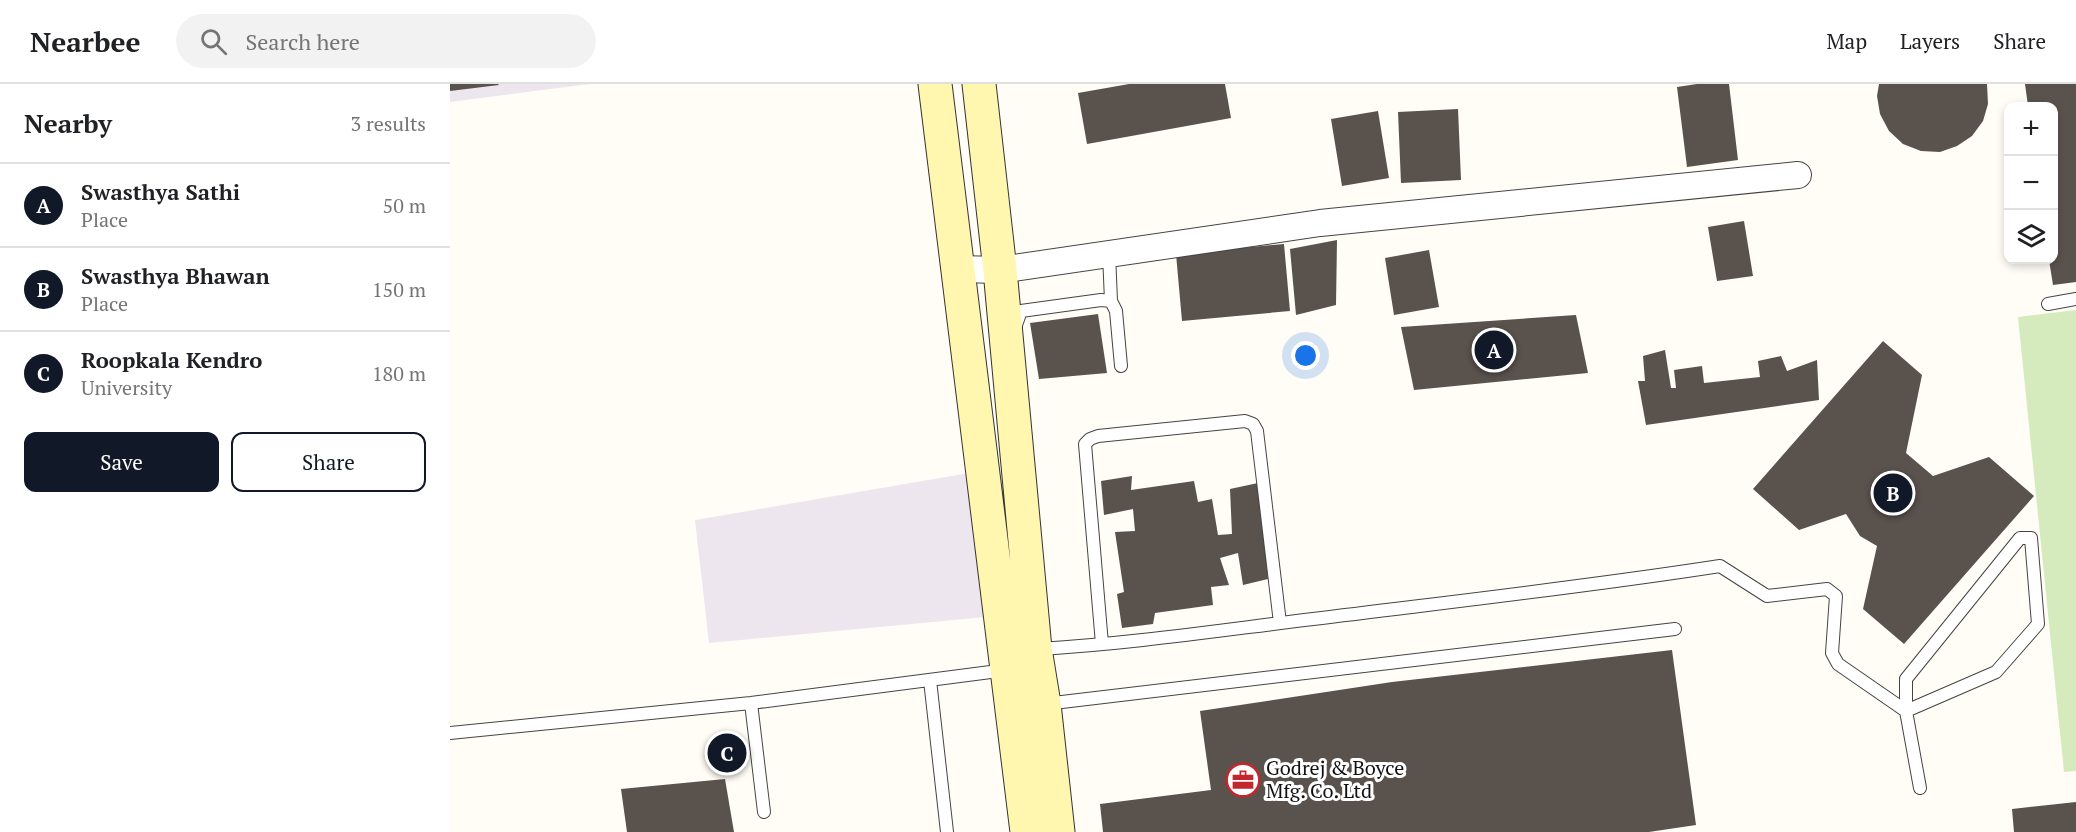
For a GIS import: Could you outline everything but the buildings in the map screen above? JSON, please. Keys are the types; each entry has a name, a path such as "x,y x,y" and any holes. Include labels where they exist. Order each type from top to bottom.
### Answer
{"main road":[{"path":"935,84 1027,832"},
{"path":"979,84 1000,270 1012,312 1035,649 1044,704 1058,832"}],"street":[{"path":"958,269 1000,270 1320,223 1798,175"}],"lane":[{"path":"1109,254 1111,301 1116,311 1121,366"},
{"path":"2048,303 2076,299"},
{"path":"1022,374 1016,325 1012,312 1101,300 1111,301"},
{"path":"1102,644 1085,444 1098,436 1245,421 1253,424 1257,431 1280,623"},
{"path":"1906,711 1996,672 2038,624 2031,538 2020,538 1906,679 1906,711 1920,788"},
{"path":"1035,649 1102,644 1280,623 1720,567 1767,596 1827,589 1836,596 1832,653 1838,664 1906,711"},
{"path":"1044,704 1675,629"},
{"path":"450,733 752,703 1006,670"},
{"path":"930,680 947,832"},
{"path":"752,703 764,812"}],"shaded area":[{"path":"450,84 589,84 450,102"},
{"path":"969,473 986,617 709,643 695,520"}],"green space":[{"path":"2076,310 2076,771 2064,772 2018,317"}],"place":[{"name":"Swasthya Sathi","path":"1494,350"},
{"name":"Swasthya Bhawan","path":"1893,493"},
{"name":"Roopkala Kendro","path":"727,753"},
{"name":"Godrej & Boyce Mfg. Co. Ltd","path":"1243,780"}]}
